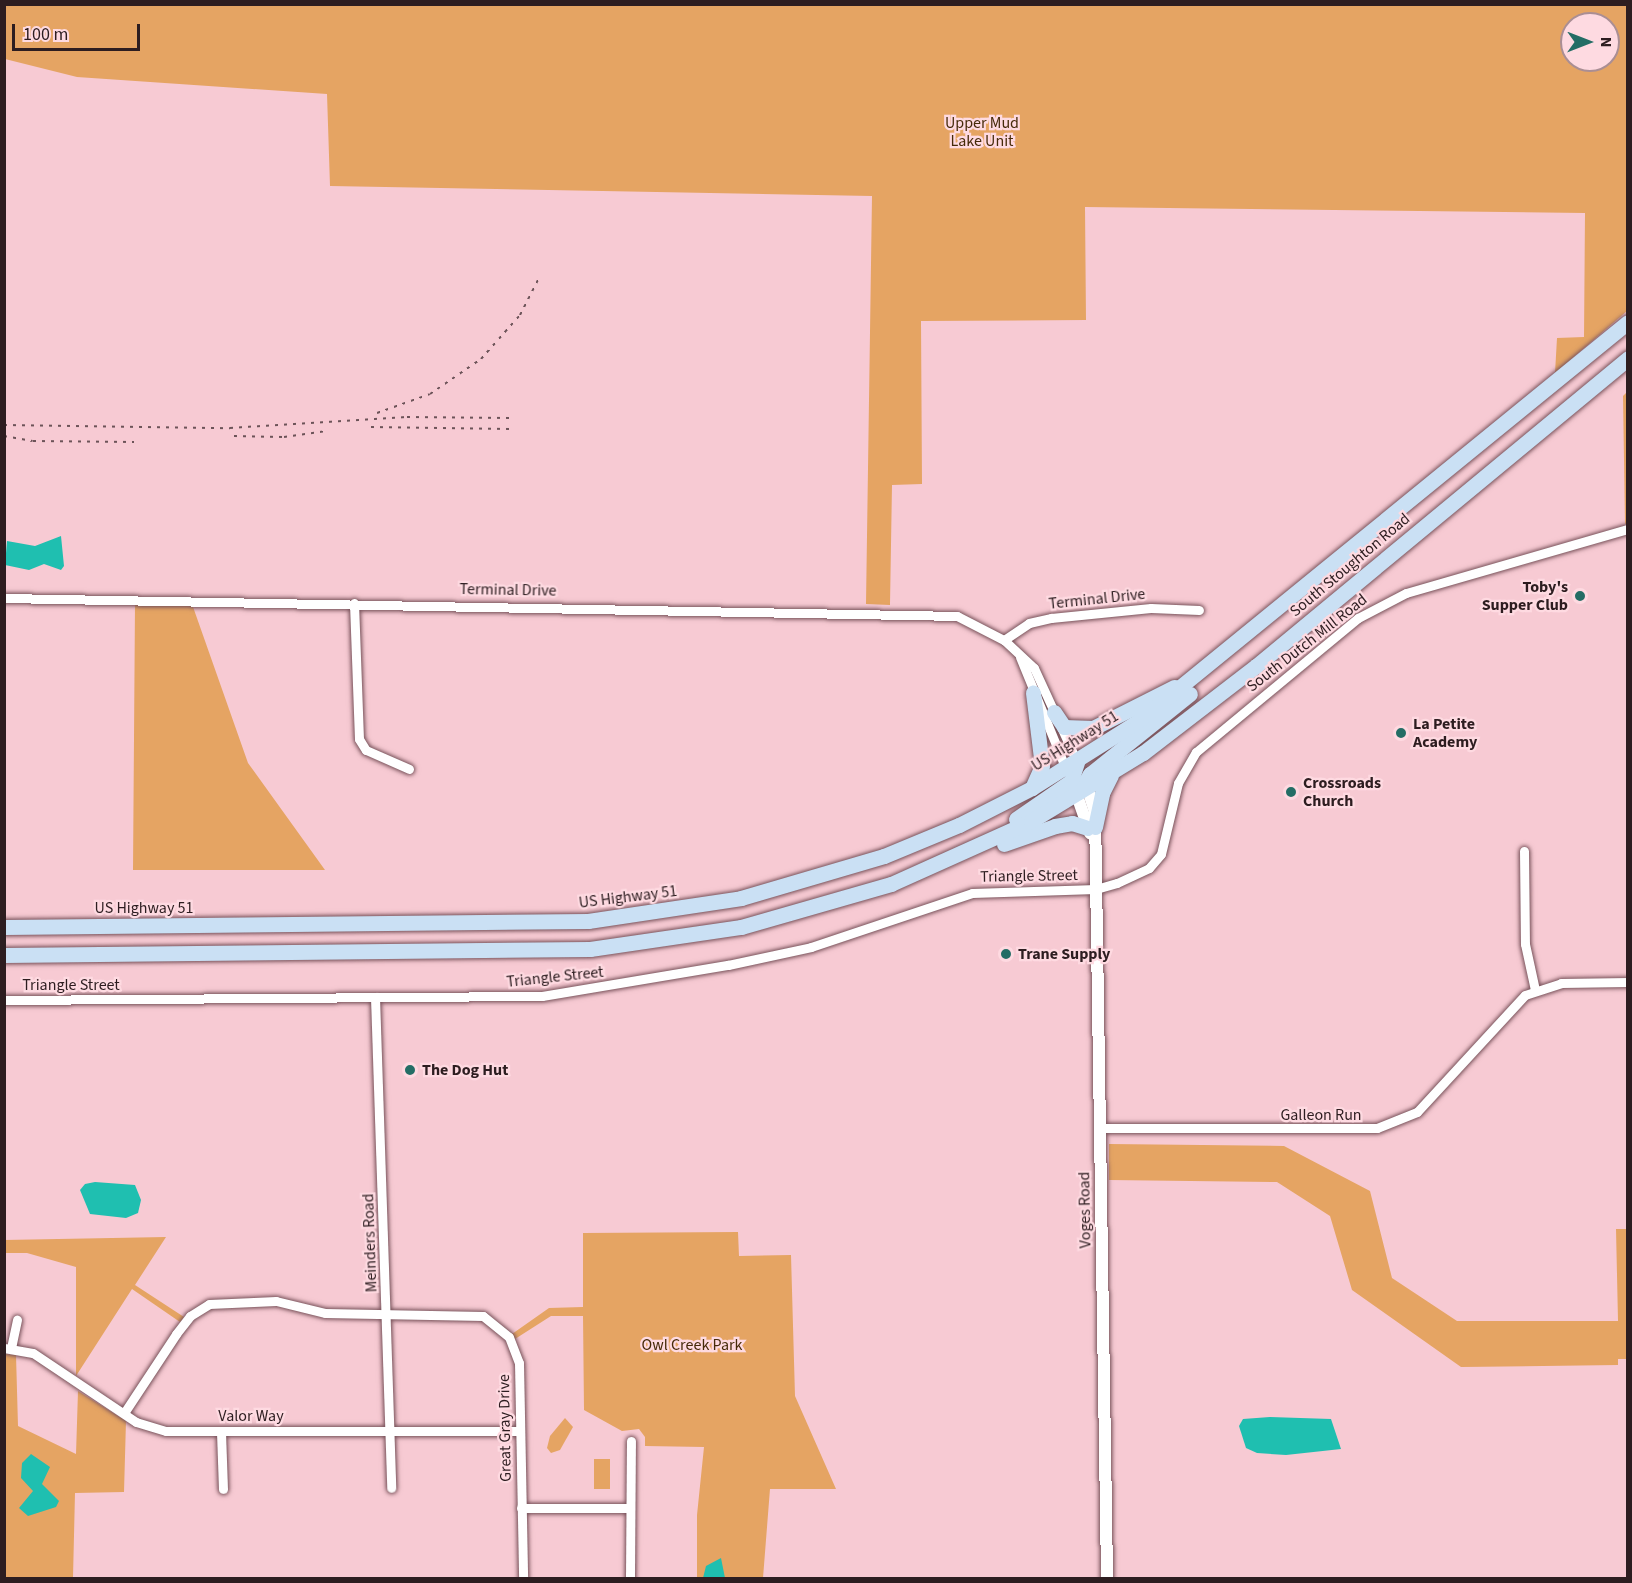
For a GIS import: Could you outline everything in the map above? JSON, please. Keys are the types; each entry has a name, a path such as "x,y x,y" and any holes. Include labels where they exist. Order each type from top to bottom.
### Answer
{"main road":[{"name":"South Stoughton Road","path":"1198,676 1628,322"},
{"name":"South Stoughton Road","path":"1077,780 1111,775 1206,706 1628,358"},
{"path":"956,858 980,839 1077,780 1165,717 1206,680 1211,666"},
{"path":"1054,712 1064,727 1093,728 1198,676"},
{"name":"US Highway 51","path":"4,927 533,924 656,914 764,893 852,868 959,825 1032,788 1077,780 1198,676"},
{"path":"1032,788 1042,766 1033,693"},
{"path":"4,955 551,952 628,946 781,918 855,897 956,858 1055,826 1072,823 1093,832 1102,793 1111,775"}],"street":[{"name":"South Dutch Mill Road","path":"1096,890 1134,877 1156,861 1166,840 1178,783 1196,752 1358,618 1406,593 1628,529"},
{"name":"Terminal Drive","path":"4,598 928,613 968,620 1004,640 1034,668 1054,712 1077,780"},
{"path":"354,603 359,739 366,750 409,770"},
{"name":"Terminal Drive","path":"1004,640 1029,623 1050,618 1151,608 1199,610"},
{"name":"Terminal Drive","path":"1020,657 1033,693 1077,780"},
{"name":"Voges Road","path":"1077,780 1093,832 1096,890 1107,1578"},
{"path":"1524,851 1525,944 1535,990"},
{"name":"Triangle Street","path":"4,1000 510,998 585,991 811,947 972,893 1096,890"},
{"name":"Galleon Run","path":"1100,1128 1366,1131 1388,1125 1417,1112 1505,1013 1535,990 1561,983 1628,982"},
{"name":"Meinders Road","path":"375,997 391,1488"},
{"name":"Great Gray Drive","path":"124,1413 183,1325 209,1304 276,1301 325,1313 475,1314 499,1326 517,1354 523,1578"},
{"path":"8,1348 17,1320"},
{"name":"Valor Way","path":"8,1348 33,1353 145,1426 166,1431 520,1431"},
{"path":"221,1432 223,1489"},
{"path":"630,1441 630,1578"},
{"path":"521,1508 630,1508"}],"green space":[{"name":"Upper Mud Lake Unit","path":"5,4 1627,5 1627,311 1555,373 1557,338 1584,337 1585,213 1085,207 1086,320 921,321 922,484 892,485 890,605 866,604 872,196 330,186 327,94 77,77 5,59"},
{"path":"1627,392 1628,523 1625,524 1623,396"},
{"path":"135,604 192,604 248,763 325,870 133,870"},
{"path":"1109,1144 1284,1146 1370,1191 1392,1278 1457,1321 1618,1321 1616,1229 1627,1229 1627,1359 1618,1359 1618,1365 1461,1367 1352,1290 1330,1216 1277,1182 1109,1180"},
{"name":"Owl Creek Park","path":"738,1232 739,1256 791,1255 795,1396 836,1489 770,1489 763,1578 697,1578 697,1515 704,1447 645,1446 645,1437 639,1429 622,1431 584,1410 583,1316 551,1316 515,1339 512,1334 549,1308 583,1307 583,1233"},
{"path":"166,1237 135,1285 184,1317 180,1322 132,1289 76,1376 76,1267 27,1253 5,1253 4,1240"},
{"path":"5,1354 16,1355 18,1426 76,1454 78,1391 126,1421 124,1492 75,1493 73,1578 4,1578"},
{"path":"565,1418 573,1427 560,1450 551,1453 547,1448 550,1436"},
{"path":"594,1459 610,1459 610,1489 594,1489"}],"shaded area":[{"path":"61,536 64,566 61,570 44,564 29,570 5,565 7,541 35,546"},
{"path":"95,1182 135,1185 141,1200 138,1213 126,1218 90,1214 80,1190 85,1184"},
{"path":"1270,1417 1331,1419 1341,1449 1286,1455 1257,1453 1246,1448 1239,1426 1243,1419"},
{"path":"31,1454 50,1467 42,1484 59,1501 56,1507 28,1516 19,1508 33,1491 21,1478 22,1463"},
{"path":"721,1558 725,1578 703,1578 706,1566"}],"railway":[{"path":"377,413 430,394 481,359 520,315 540,276"},
{"path":"4,425 230,428 407,417 512,418"},
{"path":"371,427 512,429"},
{"path":"234,436 284,437 327,431"},
{"path":"4,436 33,441 134,442"}],"place":[{"name":"Toby's Supper Club","path":"1580,596"},
{"name":"La Petite Academy","path":"1401,733"},
{"name":"Crossroads Church","path":"1291,792"},
{"name":"Trane Supply","path":"1006,954"},
{"name":"The Dog Hut","path":"410,1070"}]}
